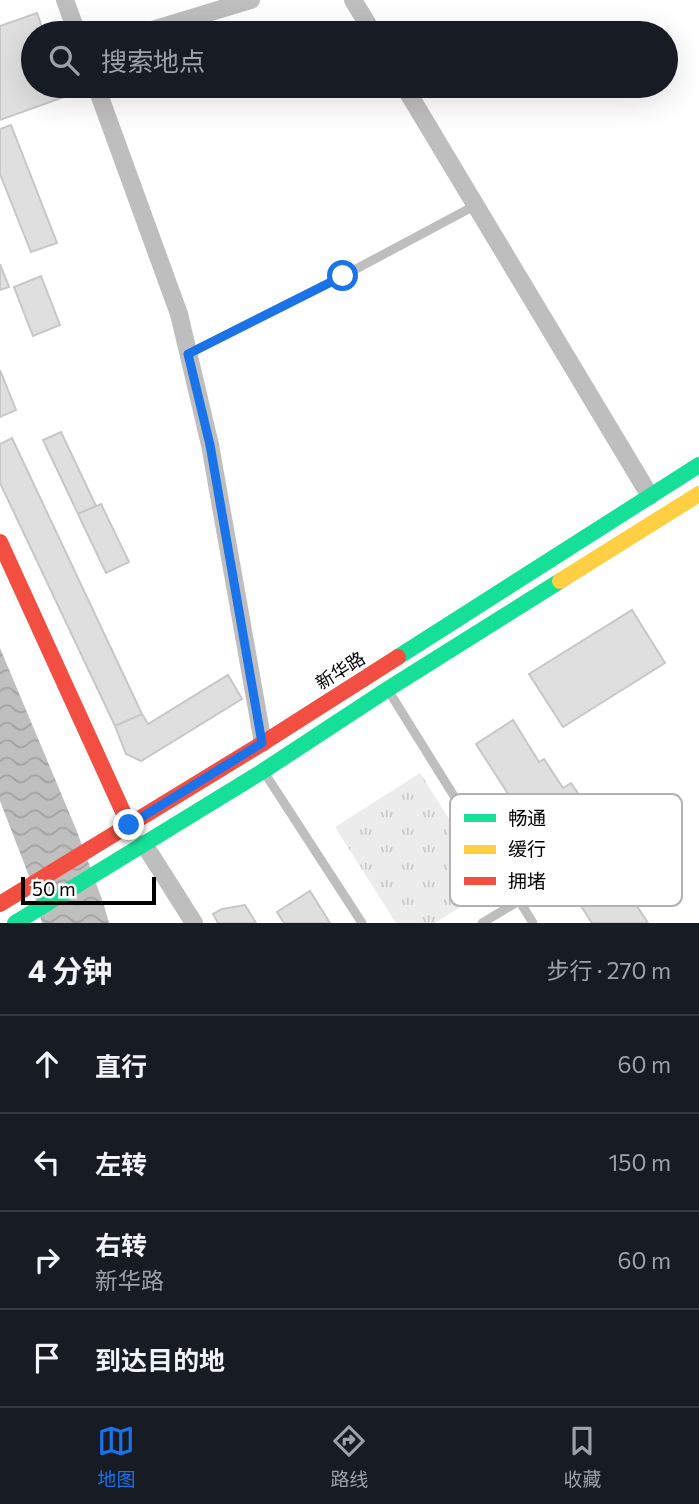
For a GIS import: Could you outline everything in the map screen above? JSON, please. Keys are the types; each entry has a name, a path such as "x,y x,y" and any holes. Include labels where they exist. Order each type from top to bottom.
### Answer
{"main road":[{"name":"新华路","path":"0,904 262,743 699,465"},
{"path":"15,923 263,771 388,689 699,494"},
{"path":"0,542 129,825"}],"street":[{"path":"65,0 73,21"},
{"path":"182,21 251,0"},
{"path":"353,0 366,21"},
{"path":"100,98 179,314 210,445 262,743"},
{"path":"411,98 650,496"},
{"path":"144,844 194,923"}],"lane":[{"path":"188,354 476,205"},
{"path":"388,689 453,794"},
{"path":"263,771 362,923"},
{"path":"482,923 511,906"},
{"path":"522,906 533,923"}],"green space":[{"path":"420,773 450,820 450,906 462,906 435,923 396,923 335,827"}],"water":[{"path":"0,648 76,829 109,923 42,923 29,876 0,801"}],"building":[{"path":"37,13 40,21 21,21 21,98 61,98 0,120 0,26"},
{"path":"11,125 57,243 31,252 0,174 0,129"},
{"path":"0,264 9,287 0,290"},
{"path":"41,276 60,325 33,336 14,287"},
{"path":"0,370 16,410 0,417"},
{"path":"61,432 96,506 78,514 43,440"},
{"path":"12,438 142,714 115,726 0,483 0,444"},
{"path":"101,504 129,562 106,573 78,514"},
{"path":"632,610 665,663 563,727 529,674"},
{"path":"228,675 242,699 141,761 126,754 115,726 142,714 148,724"},
{"path":"513,720 539,762 544,759 563,788 571,783 579,794 508,794 476,744"},
{"path":"310,891 330,923 284,923 277,912"},
{"path":"245,905 256,923 218,923 213,914 222,909"},
{"path":"581,906 637,906 648,923 592,923"}],"traffic: fast":[{"path":"398,657 699,465"},
{"path":"15,923 263,771 560,581"}],"traffic: slow":[{"path":"560,581 699,494"}],"traffic: jam":[{"path":"0,542 129,825"},
{"path":"0,904 398,657"}],"route":[{"path":"129,825 262,743 210,445 188,354 343,276"}]}
